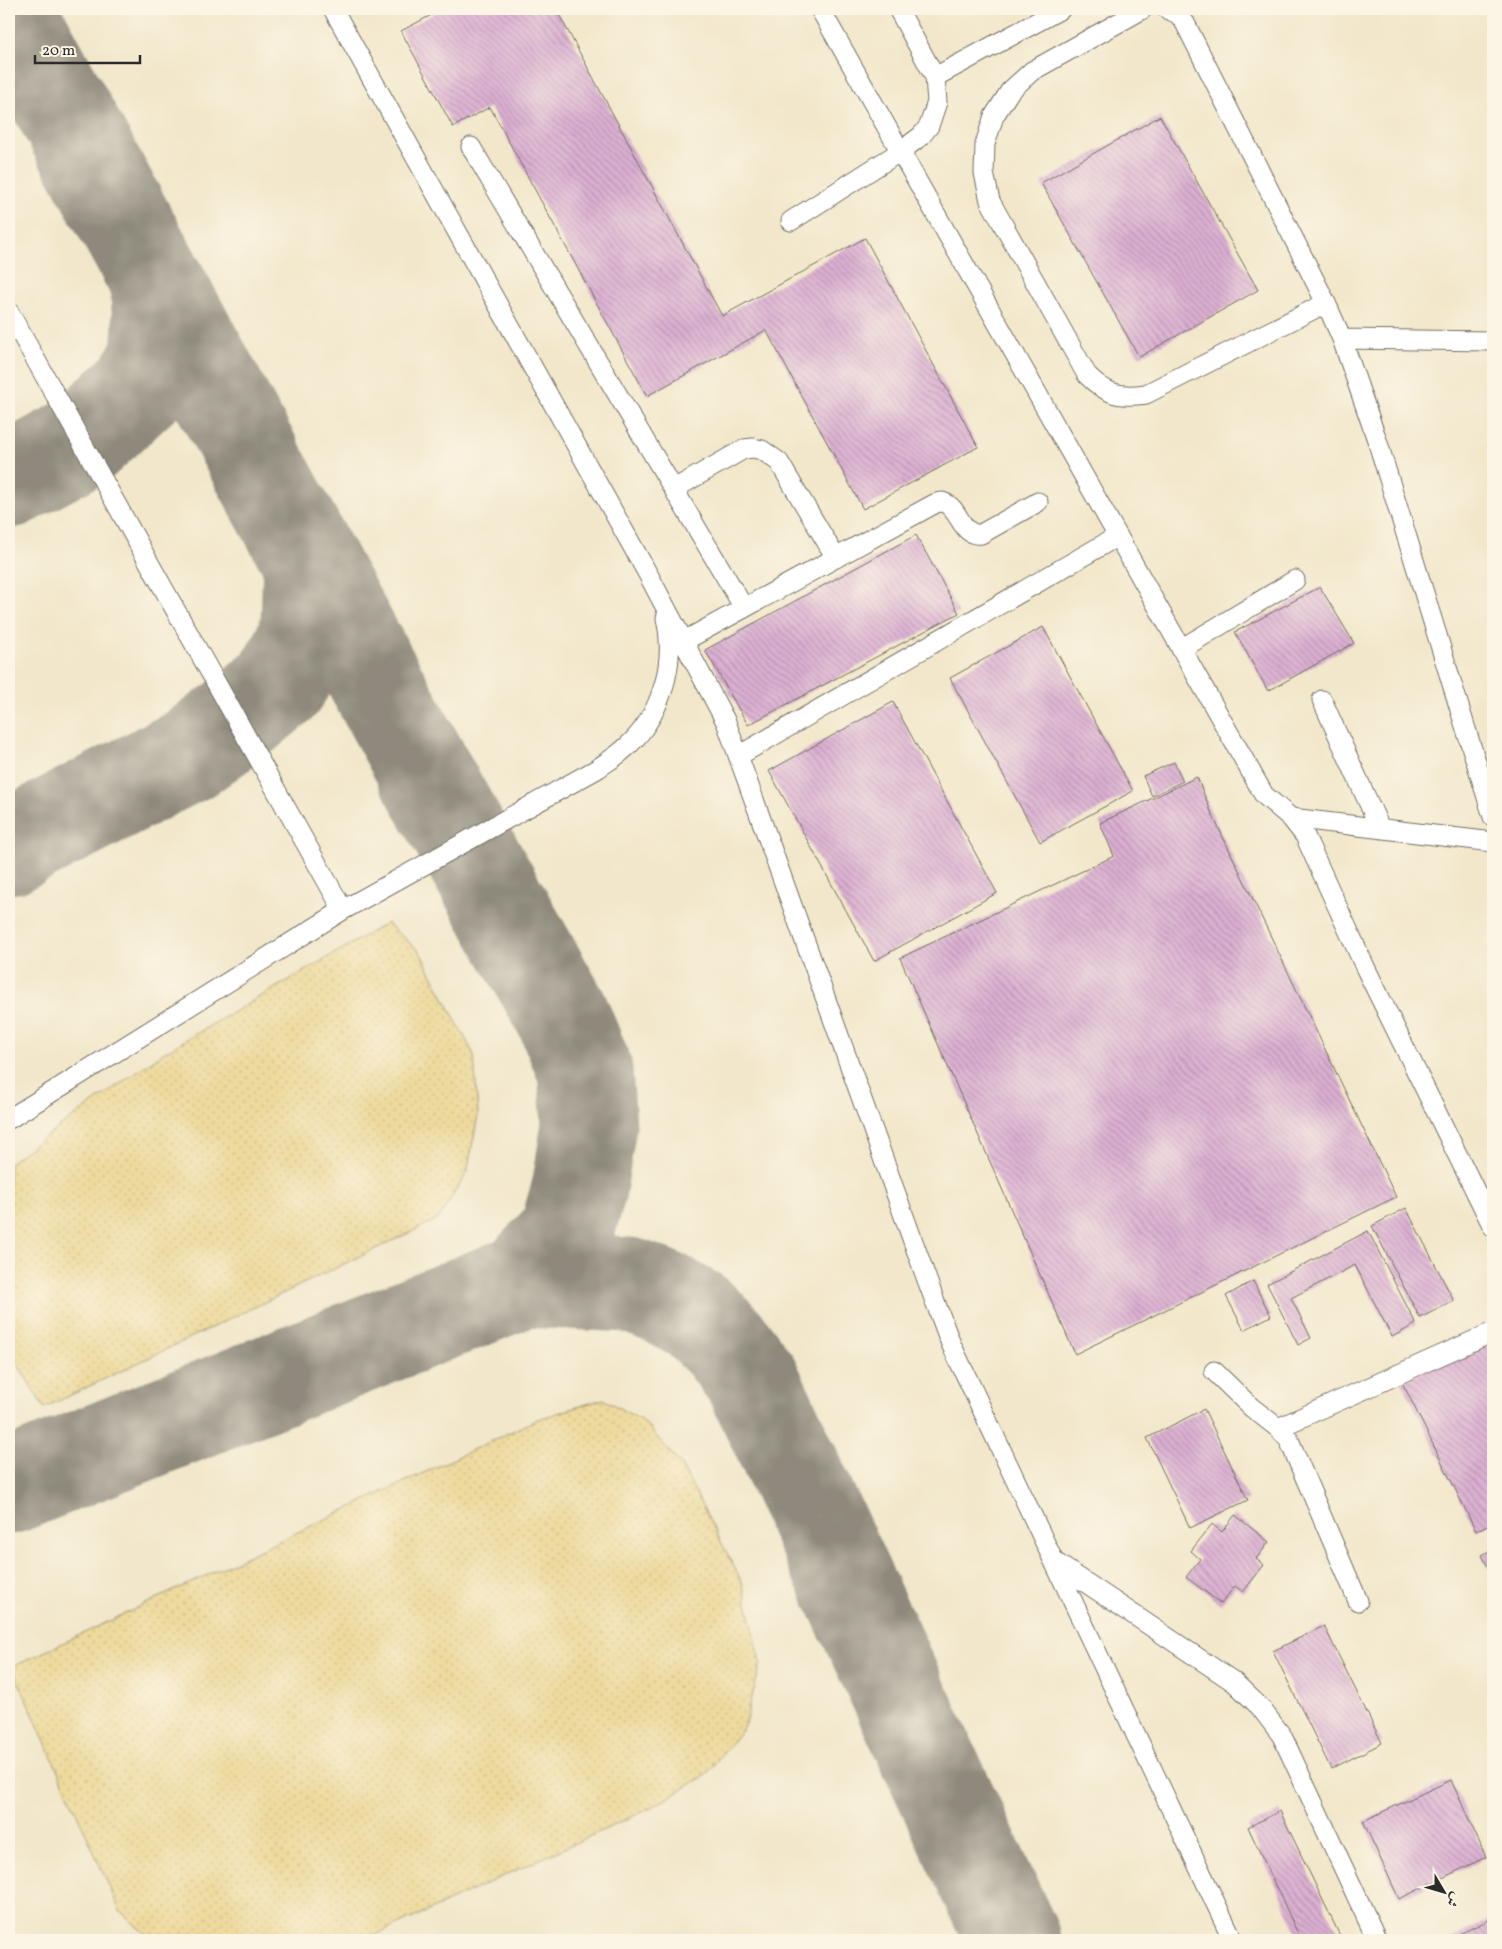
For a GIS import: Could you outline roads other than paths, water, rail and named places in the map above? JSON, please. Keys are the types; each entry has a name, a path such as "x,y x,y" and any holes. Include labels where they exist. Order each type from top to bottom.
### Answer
{"lane":[{"path":"333,9 684,641 726,722 740,755 951,1344 1233,1940"},
{"path":"820,9 1264,795 1292,818 1305,836 1366,967 1493,1227"},
{"path":"791,221 901,151 921,136 929,126 937,102 935,77 898,9"},
{"path":"935,77 1061,9"},
{"path":"1143,9 1032,71 1010,91 994,116 985,144 984,173 990,202 1087,375 1099,387 1113,394 1130,397 1146,394 1326,303"},
{"path":"1167,9 1178,14 1186,23 1326,303 1342,339 1377,440 1493,817"},
{"path":"471,146 744,608"},
{"path":"9,312 343,910"},
{"path":"1342,339 1493,341"},
{"path":"674,489 744,449 762,450 779,462 836,558"},
{"path":"684,641 936,503 942,502 951,506 968,531 976,535 1038,502"},
{"path":"740,755 1118,536"},
{"path":"1182,649 1295,580"},
{"path":"9,1119 343,910 597,769 623,750 645,726 660,698 669,666 670,634 662,602"},
{"path":"1322,700 1380,828"},
{"path":"1292,818 1493,842"},
{"path":"1278,1428 1493,1332"},
{"path":"1214,1371 1250,1407 1278,1428 1289,1440 1358,1601"},
{"path":"1053,1561 1234,1682 1260,1707 1282,1736 1377,1940"}]}
